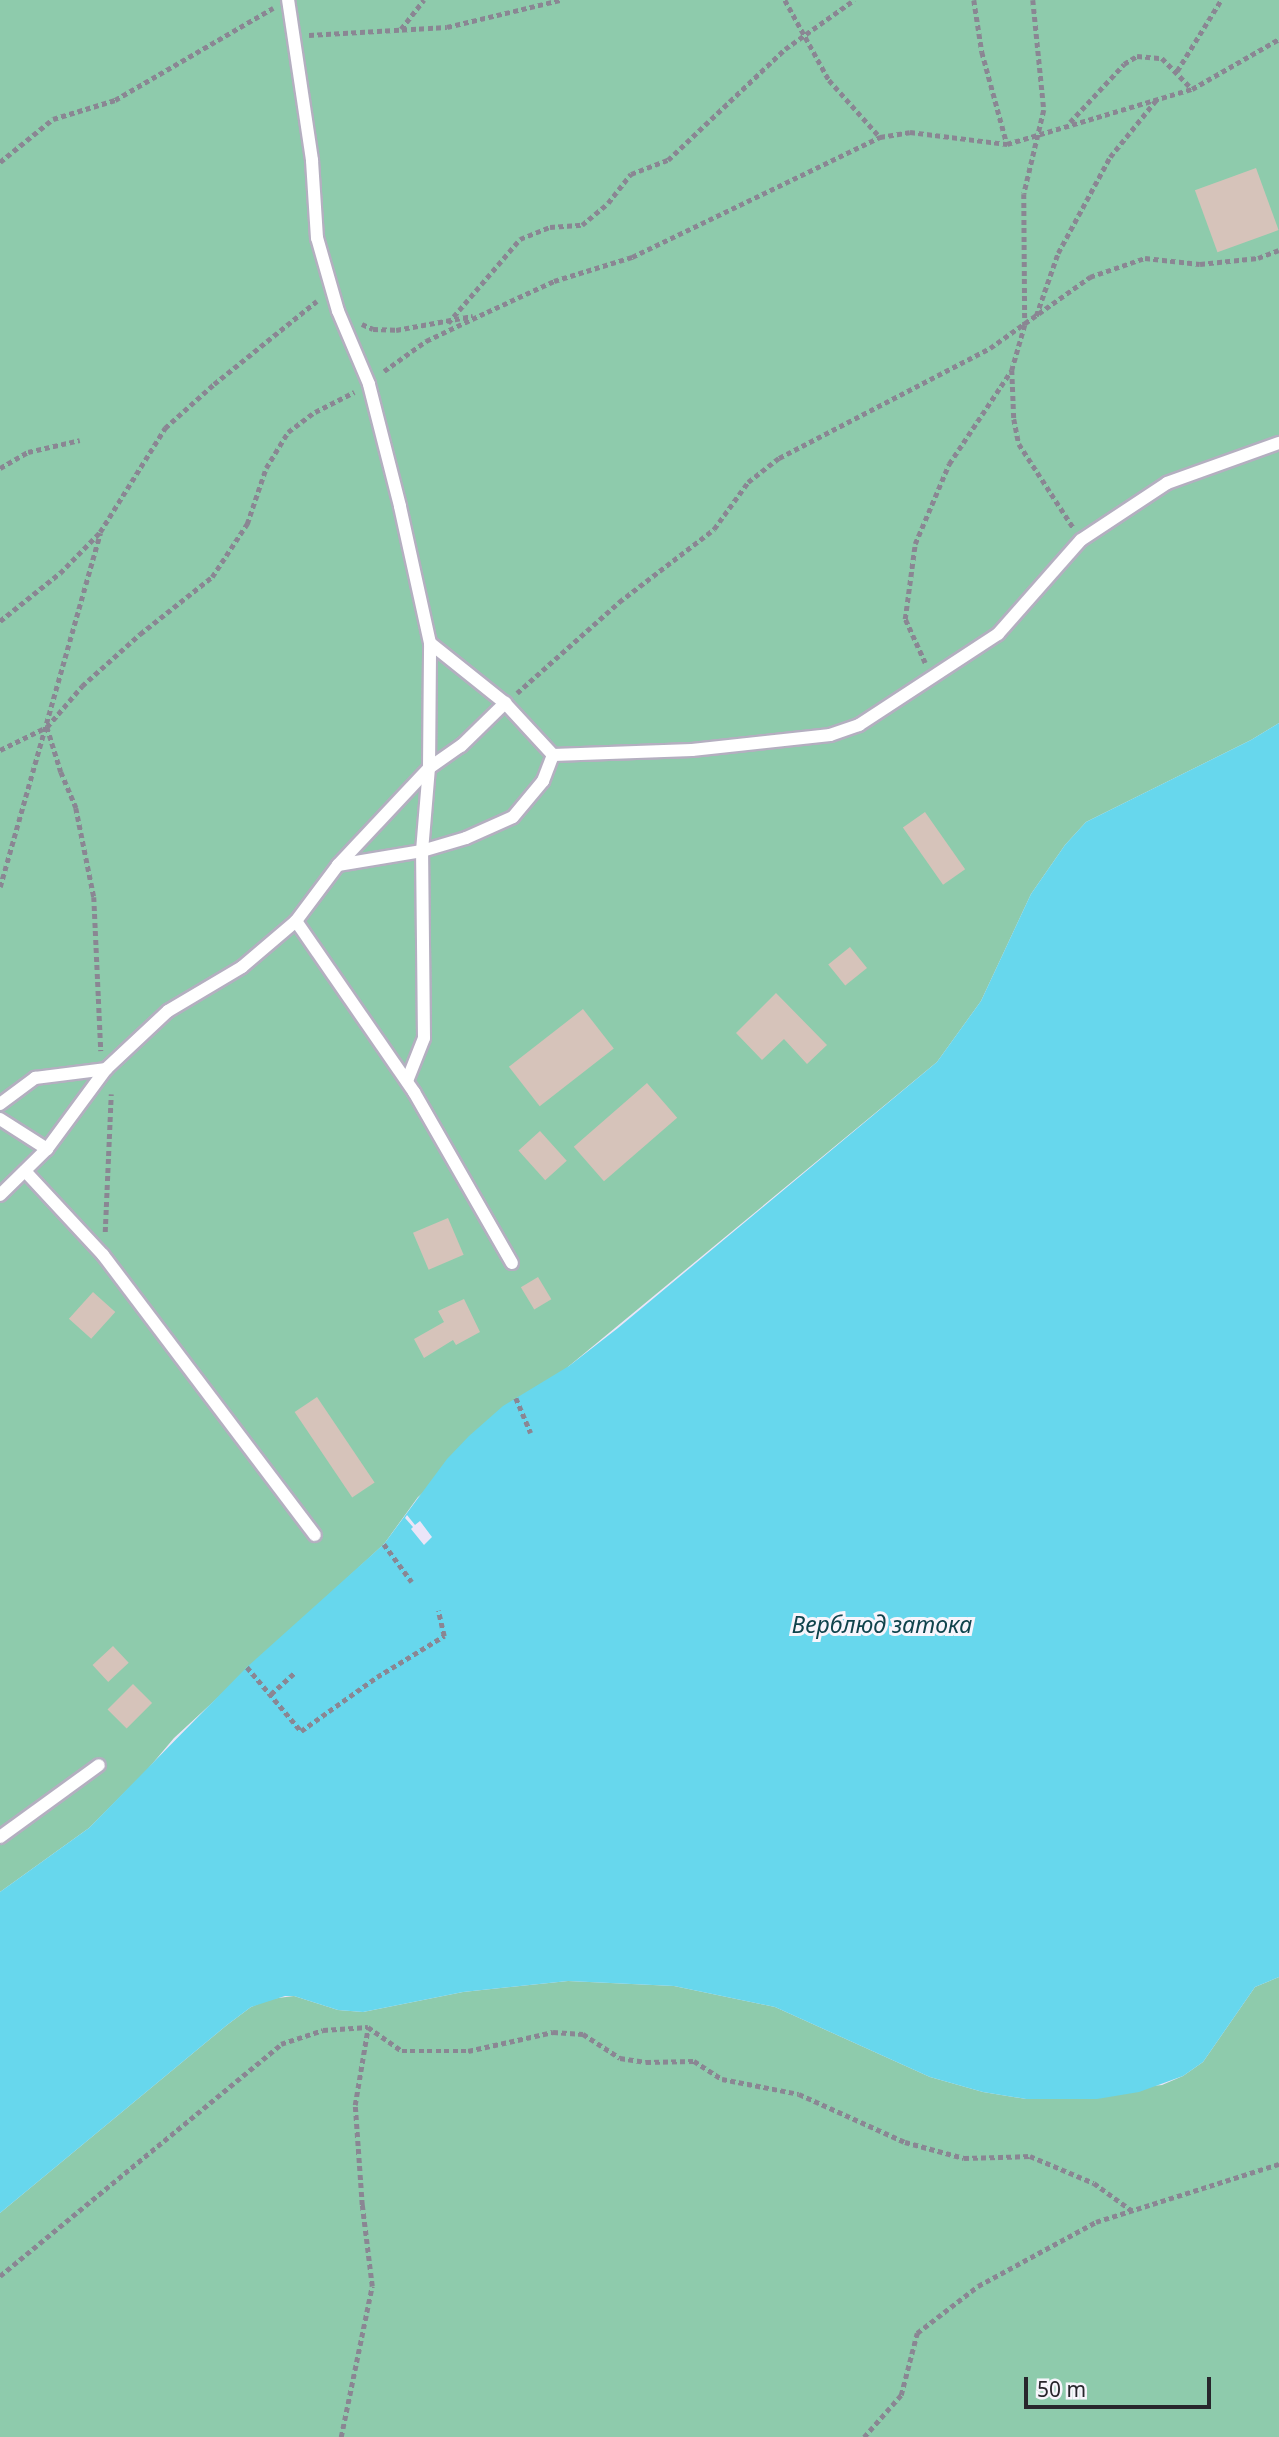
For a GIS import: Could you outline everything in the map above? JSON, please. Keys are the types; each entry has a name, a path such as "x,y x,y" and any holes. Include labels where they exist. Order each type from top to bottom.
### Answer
{"lane":[{"path":"288,0 312,160 317,238 338,311 369,384 400,506 430,643 429,768 422,851 424,1038 407,1081"},
{"path":"430,643 505,703 553,755 691,750 830,736 859,725 998,634 1081,540 1167,483 1279,443"},
{"path":"0,1195 47,1149 106,1069 168,1011 242,967 296,921 338,865 429,768 461,746 505,703"},
{"path":"338,865 422,851 466,838 513,817 543,781 553,755"},
{"path":"296,921 407,1081 512,1263"},
{"path":"0,1104 35,1078 106,1069"},
{"path":"0,1119 47,1149"},
{"path":"24,1171 103,1255 315,1535"},
{"path":"0,1837 99,1765"}],"path":[{"path":"400,30 424,0"},
{"path":"293,36 447,27 560,0"},
{"path":"785,0 829,80 880,137"},
{"path":"448,323 520,239 550,227 582,225 608,203 631,174 668,160 805,33 854,0"},
{"path":"974,0 982,52 1007,144"},
{"path":"931,678 905,619 915,544 949,464 1012,370 1025,325 1024,194 1044,110 1033,0"},
{"path":"1177,71 1221,0"},
{"path":"0,162 53,119 115,100 274,7"},
{"path":"0,750 47,727 82,687 131,643 212,578 247,524 267,468 288,432 315,412 369,384 426,341 555,281 632,257 880,137 910,132 1007,144 1069,123 1192,89 1279,39"},
{"path":"1069,123 1124,64 1137,56 1162,58 1192,89"},
{"path":"1036,318 1058,253 1103,169 1157,99"},
{"path":"505,703 619,602 714,528 748,482 779,458 990,348 1036,318 1090,277 1145,258 1200,264 1258,258 1279,250"},
{"path":"0,621 61,573 100,532 165,428 214,384 332,290"},
{"path":"338,311 373,329 396,330 448,323 487,312"},
{"path":"1012,370 1019,444 1081,540"},
{"path":"0,468 28,453 80,440"},
{"path":"0,887 100,532"},
{"path":"47,727 76,808 94,897 98,1032 113,1099 103,1255"},
{"path":"516,1398 531,1433"},
{"path":"384,1544 412,1582"},
{"path":"247,1667 301,1731 377,1677 444,1636 438,1611"},
{"path":"271,1695 294,1672"},
{"path":"341,2437 372,2286 362,2205 355,2105 368,2027"},
{"path":"0,2276 281,2044 323,2030 368,2027 402,2051 468,2051 553,2032 583,2034 620,2058 646,2062 694,2061 722,2079 799,2094 905,2142 964,2158 1030,2156 1094,2183 1131,2210"},
{"path":"864,2437 901,2395 917,2333 978,2286 1096,2222 1279,2164"}],"green space":[{"path":"0,0 1279,0 1279,723 1251,740 1086,822 1065,845 1031,894 981,1001 937,1062 569,1366 418,1497 384,1544 174,1738 147,1770 89,1828 0,1892"},
{"path":"1279,1977 1279,2437 0,2437 0,2213 227,2025 251,2007 270,1999 294,1996 338,2010 363,2012 463,1992 568,1981 674,1986 775,2007 930,2077 983,2092 1026,2099 1162,2085 1183,2076 1203,2062 1255,1987"}],"water":[{"name":"Верблюд затока","path":"1279,723 1279,1977 1255,1987 1203,2062 1183,2076 1139,2092 1097,2099 1026,2099 983,2092 930,2077 775,2007 674,1986 568,1981 463,1992 363,2012 338,2010 294,1996 285,1996 251,2007 227,2025 0,2213 0,1892 89,1828 247,1667 384,1544 447,1459 469,1436 503,1406 569,1366 618,1328 937,1062 981,1001 1031,894 1065,845 1086,822 1251,740"}],"pier":[{"path":"407,1515 415,1525 420,1521 432,1537 424,1545 411,1529 413,1527 405,1518"}],"building":[{"path":"1256,168 1279,230 1217,252 1195,190"},
{"path":"925,812 965,869 943,885 903,827"},
{"path":"850,947 867,968 845,986 828,965"},
{"path":"776,993 827,1045 807,1064 784,1039 762,1060 736,1033"},
{"path":"583,1009 614,1048 540,1106 509,1067"},
{"path":"647,1083 677,1118 604,1181 574,1147"},
{"path":"540,1131 567,1161 545,1180 518,1150"},
{"path":"448,1218 464,1255 429,1270 413,1233"},
{"path":"538,1277 551,1299 534,1310 521,1287"},
{"path":"93,1292 115,1312 91,1339 69,1319"},
{"path":"464,1299 480,1332 456,1345 453,1340 424,1358 414,1339 444,1322 438,1311"},
{"path":"317,1397 375,1482 352,1497 295,1412"},
{"path":"113,1646 129,1663 108,1682 93,1665"},
{"path":"133,1684 152,1703 127,1729 108,1709"}]}
